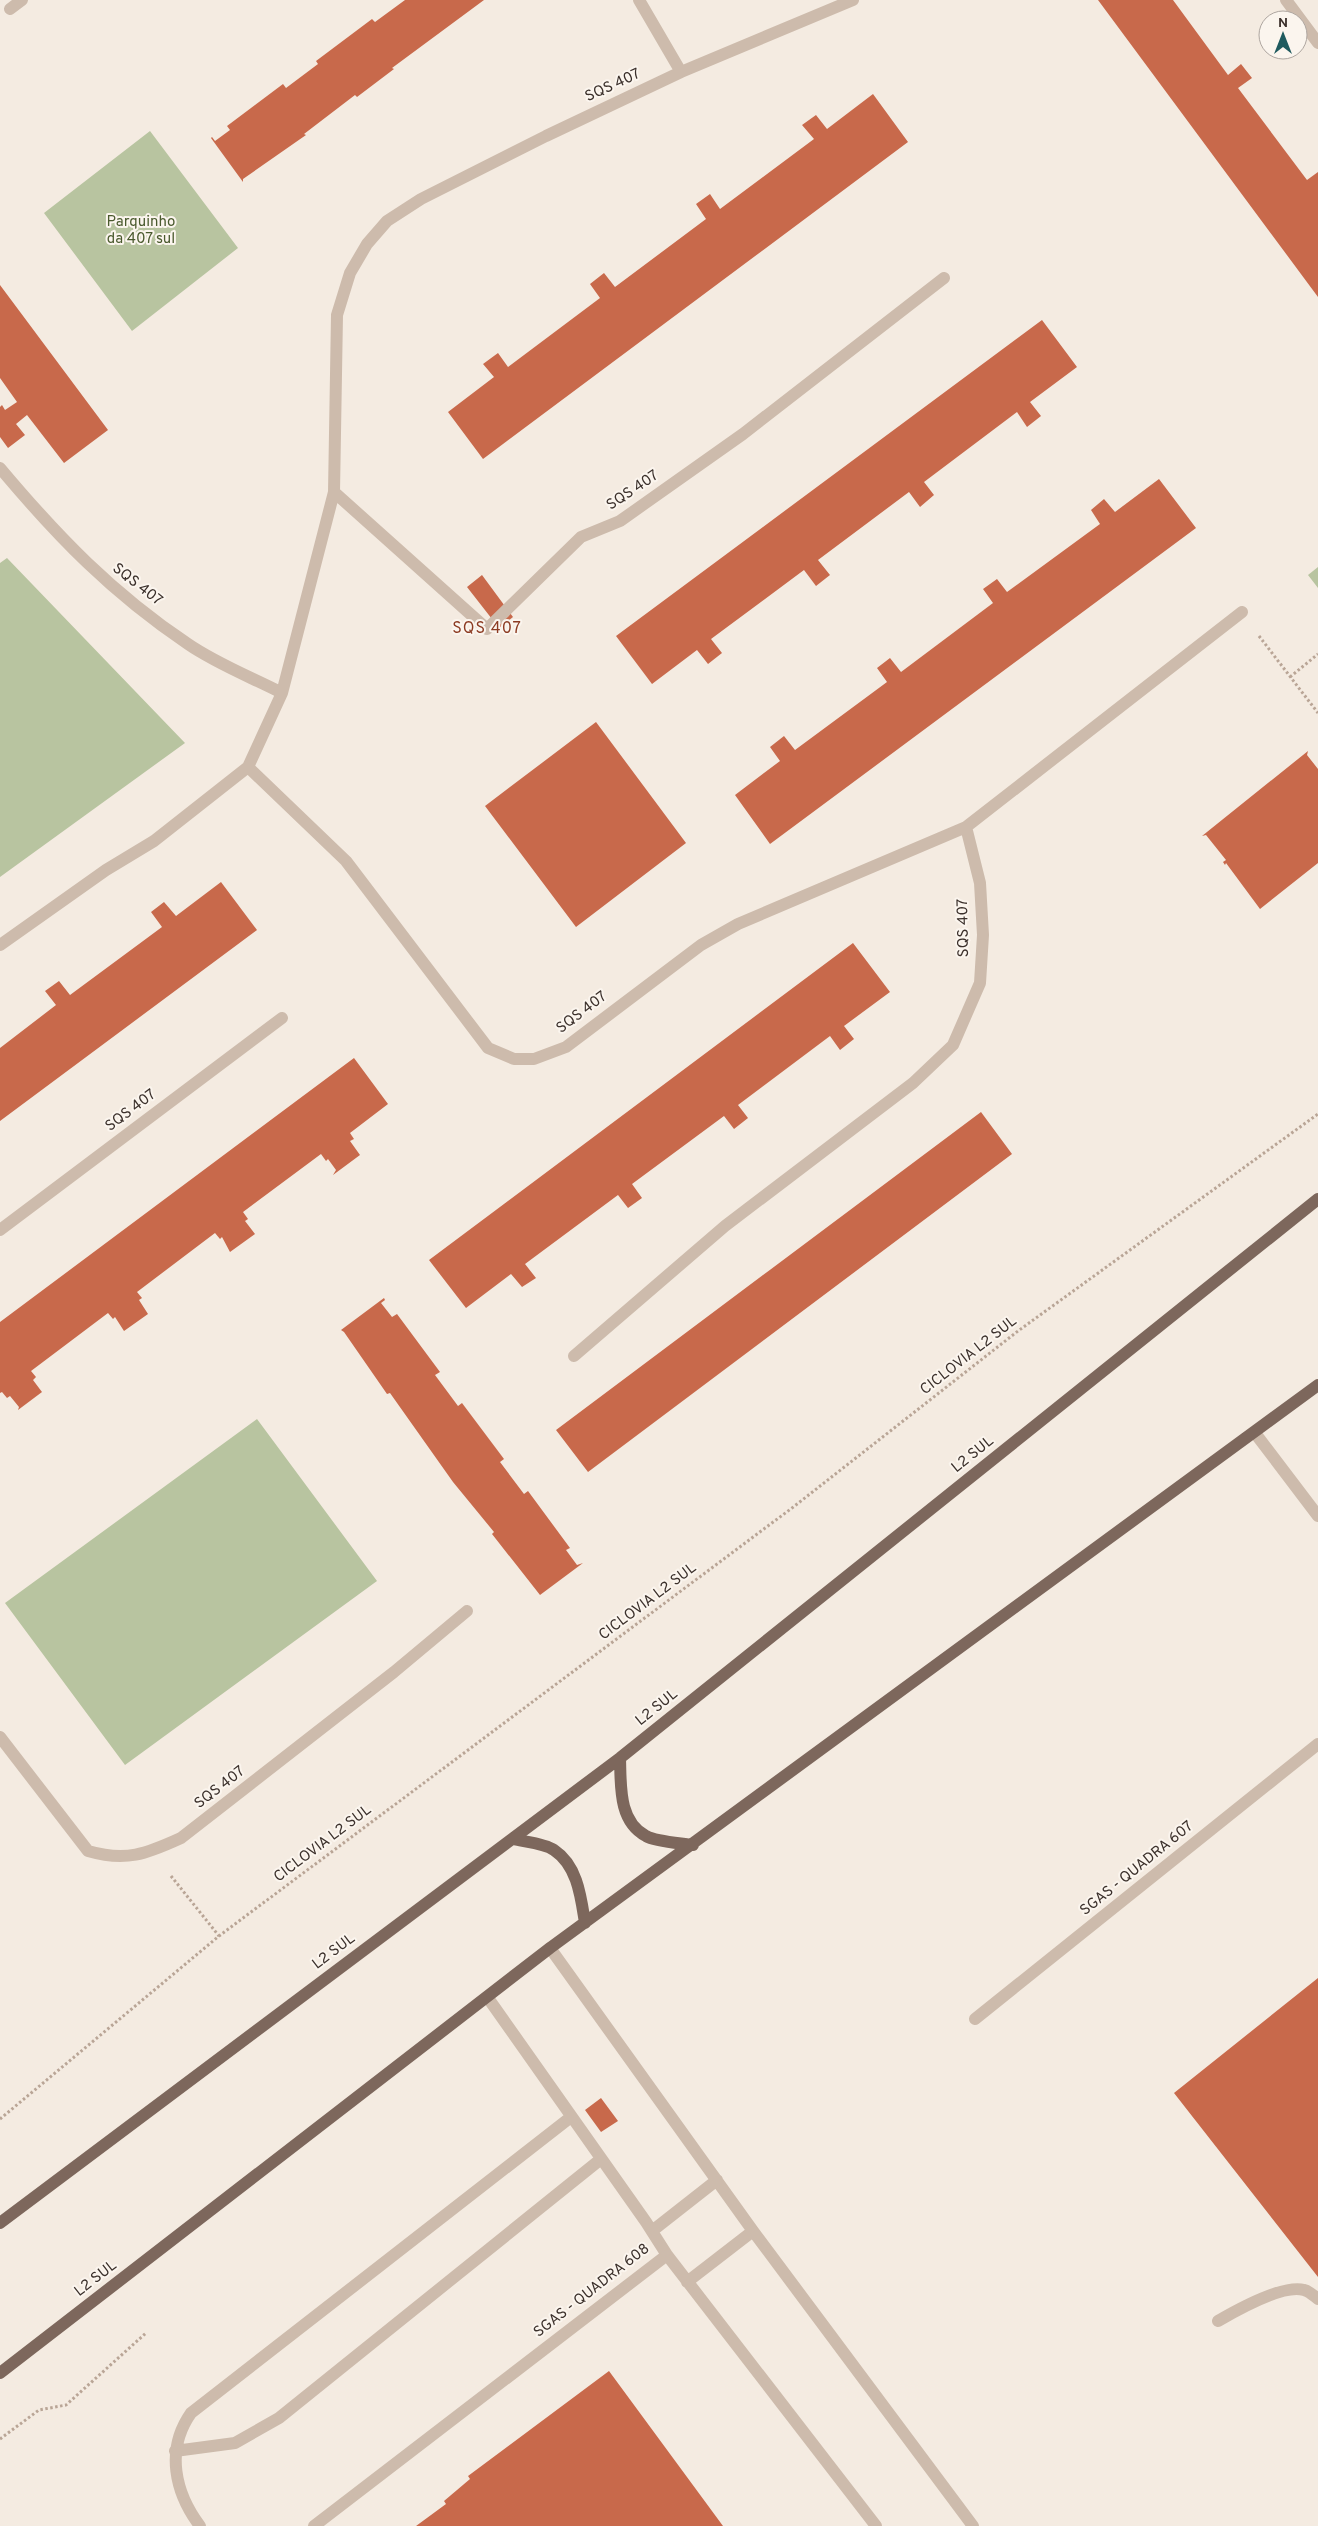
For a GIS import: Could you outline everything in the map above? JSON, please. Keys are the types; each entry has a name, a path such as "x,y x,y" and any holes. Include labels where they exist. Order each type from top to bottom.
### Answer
{"main road":[{"name":"L2 SUL","path":"0,2223 620,1758 1318,1198"},
{"name":"L2 SUL","path":"0,2373 488,1998 550,1948 693,1846 1318,1385"},
{"path":"620,1758 621,1799 630,1822 647,1837 693,1846"},
{"path":"513,1839 554,1849 568,1864 579,1887 585,1923"}],"street":[{"path":"10,9 22,0"},
{"path":"639,0 682,72"},
{"name":"SQS 407","path":"0,945 106,870 154,841 248,767 282,693 334,492 337,315 350,273 367,244 387,221 421,199 546,136 682,72 853,0"},
{"path":"1286,0 1318,43"},
{"name":"SQS 407","path":"334,492 487,629 581,538 620,521 743,434 944,278"},
{"name":"SQS 407","path":"0,468 44,520 92,570 133,604 189,645 282,693"},
{"name":"SQS 407","path":"248,767 346,861 488,1048 514,1059 534,1059 566,1046 701,945 738,924 966,827 1242,612"},
{"name":"SQS 407","path":"574,1356 725,1226 913,1082 953,1045 980,984 983,935 980,883 966,827"},
{"name":"SQS 407","path":"0,1230 282,1018"},
{"path":"1255,1433 1318,1516"},
{"name":"SQS 407","path":"0,1737 88,1851 108,1857 130,1857 152,1852 182,1838 394,1672 467,1611"},
{"name":"SGAS - QUADRA 607","path":"976,2019 1318,1744"},
{"path":"550,1948 753,2231 974,2526"},
{"name":"SGAS - QUADRA 608","path":"314,2526 666,2255 652,2231 488,1998"},
{"path":"200,2526 189,2511 179,2491 176,2476 175,2451 183,2424 191,2413 571,2117"},
{"path":"175,2451 236,2443 280,2418 601,2159"},
{"path":"652,2231 717,2180"},
{"path":"687,2282 753,2231"},
{"path":"666,2255 876,2526"},
{"path":"1218,2321 1247,2305 1286,2291 1304,2290 1318,2299"}],"path":[{"path":"1242,612 1318,713"},
{"path":"1290,677 1318,654"},
{"name":"CICLOVIA L2 SUL","path":"0,2119 219,1936 792,1508 1018,1331 1318,1114"},
{"path":"152,1852 219,1936"},
{"path":"0,2440 39,2410 66,2405 146,2333"}],"green space":[{"name":"Parquinho da 407 sul","path":"150,131 238,248 132,331 44,213"},
{"path":"7,558 185,743 0,877 0,563"},
{"path":"1318,567 1318,588 1308,575"},
{"path":"257,1419 377,1581 125,1765 5,1603"}],"building":[{"path":"405,0 484,0 392,68 394,69 357,97 355,95 304,134 306,135 243,179 243,182 211,138 215,141 230,130 227,126 283,84 286,88 318,64 316,61 372,19 375,22"},
{"path":"1098,0 1173,0 1228,75 1241,64 1252,78 1238,88 1307,180 1318,172 1318,297"},
{"path":"873,94 908,142 483,459 448,412 494,377 483,364 498,353 508,367 600,298 590,284 604,273 615,287 706,219 696,204 710,194 720,209 814,139 802,125 816,115 827,129"},
{"path":"0,285 108,430 64,463 27,415 16,424 25,435 8,448 0,437 0,407 2,405 5,410 17,402 0,378"},
{"path":"1042,320 1077,367 1030,402 1041,416 1027,427 1017,412 924,482 934,495 920,507 909,492 818,560 830,575 816,586 804,570 711,639 722,653 708,664 697,650 652,684 616,636"},
{"path":"1159,479 1196,528 770,844 735,795 780,761 770,747 784,736 795,750 887,682 877,668 890,658 901,672 993,603 983,589 997,579 1007,592 1100,524 1091,510 1104,499 1115,512"},
{"path":"482,575 513,617 499,628 467,587"},
{"path":"596,722 686,843 576,927 485,806"},
{"path":"1308,751 1307,755 1318,769 1318,863 1260,909 1226,863 1225,865 1223,862 1226,860 1206,835 1202,836"},
{"path":"221,882 257,930 0,1121 0,1048 56,1005 45,991 59,981 70,995 162,927 151,912 164,902 176,916"},
{"path":"853,943 890,992 844,1026 854,1039 840,1050 830,1036 738,1105 748,1118 734,1129 724,1116 632,1184 642,1198 628,1208 618,1195 525,1264 536,1278 522,1287 511,1274 466,1308 429,1260"},
{"path":"354,1058 388,1104 350,1133 354,1139 350,1141 360,1155 333,1175 336,1170 328,1159 326,1161 321,1154 243,1212 248,1219 245,1221 255,1234 230,1252 222,1237 220,1239 215,1233 137,1292 142,1298 139,1300 148,1314 124,1331 115,1317 113,1319 108,1313 31,1371 36,1377 33,1380 42,1392 18,1410 19,1407 10,1396 7,1398 2,1392 0,1393 0,1322"},
{"path":"981,1112 1012,1154 588,1472 556,1430"},
{"path":"384,1298 385,1300 381,1303 392,1317 397,1314 440,1372 435,1375 458,1406 462,1403 504,1459 500,1462 524,1494 528,1491 570,1548 566,1550 577,1565 583,1563 540,1595 492,1534 494,1532 453,1482 390,1393 387,1394 341,1330"},
{"path":"1318,1978 1318,2277 1174,2093"},
{"path":"601,2098 618,2121 601,2132 585,2110"},
{"path":"609,2371 723,2526 416,2526 446,2504 444,2501 470,2479 468,2476"}],"district":[{"name":"SQS 407","path":"487,629"}]}
